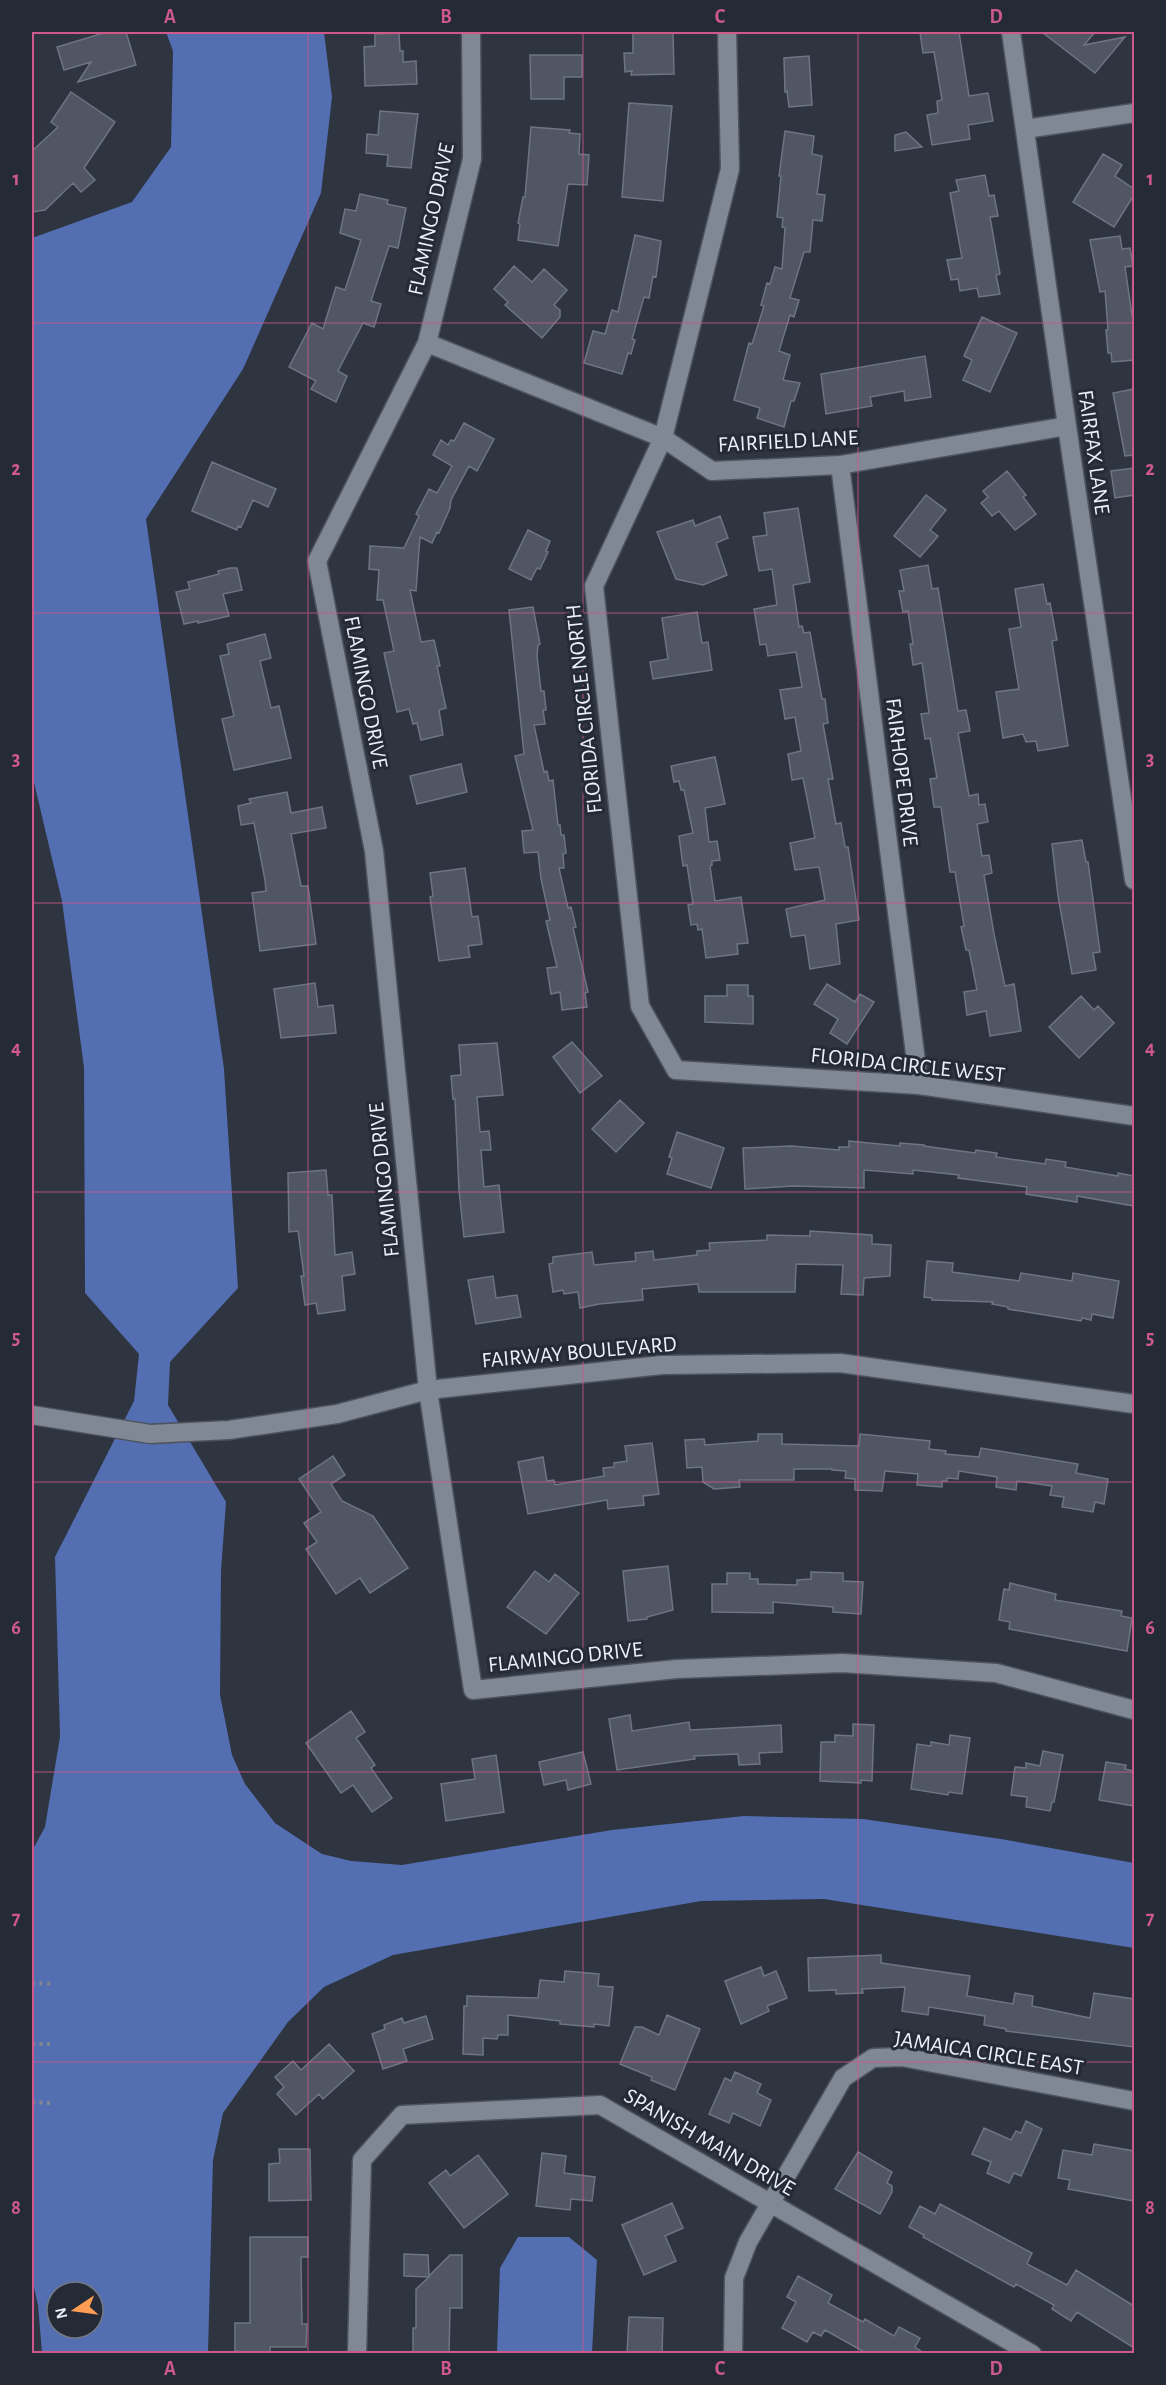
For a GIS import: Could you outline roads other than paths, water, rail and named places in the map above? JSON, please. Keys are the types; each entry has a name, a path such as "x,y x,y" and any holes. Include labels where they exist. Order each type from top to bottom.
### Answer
{"street":[{"name":"FLAMINGO DRIVE","path":"471,32 472,159 427,343 317,561 374,851 428,1390 473,1690 677,1669 842,1663 996,1673 1134,1710"},
{"name":"FLORIDA CIRCLE NORTH","path":"676,1070 640,1006 594,586 663,438 730,169 727,32"},
{"name":"FAIRFAX LANE","path":"1011,32 1134,880"},
{"path":"1025,129 1134,113"},
{"name":"FAIRFIELD LANE","path":"427,343 663,438 712,471 840,465 1067,426"},
{"name":"FAIRHOPE DRIVE","path":"840,465 919,1085"},
{"name":"FLORIDA CIRCLE WEST","path":"676,1070 919,1085 1134,1116"},
{"name":"FAIRWAY BOULEVARD","path":"32,1415 150,1434 229,1430 337,1414 428,1390 662,1365 840,1363 1134,1404"},
{"name":"JAMAICA CIRCLE EAST","path":"733,2354 734,2278 748,2242 843,2078 873,2058 902,2057 1134,2101"},
{"name":"SPANISH MAIN DRIVE","path":"357,2354 362,2160 402,2115 600,2105 1032,2354"}],"water":[{"path":"166,32 324,32 332,97 321,193 243,369 146,519 224,1069 238,1288 170,1362 168,1405 226,1502 221,1571 220,1695 232,1755 245,1784 275,1823 322,1854 351,1861 402,1865 612,1830 744,1816 863,1819 1001,1839 1134,1863 1134,1948 824,1899 701,1901 393,1955 324,1987 288,2022 223,2113 213,2160 208,2353 42,2353 38,2305 32,2279 32,1851 45,1827 60,1737 55,1557 134,1401 139,1354 85,1293 84,1068 62,901 32,774 32,238 132,202 171,147 173,51"},
{"path":"518,2237 569,2237 597,2260 592,2353 497,2353 500,2268"}]}
